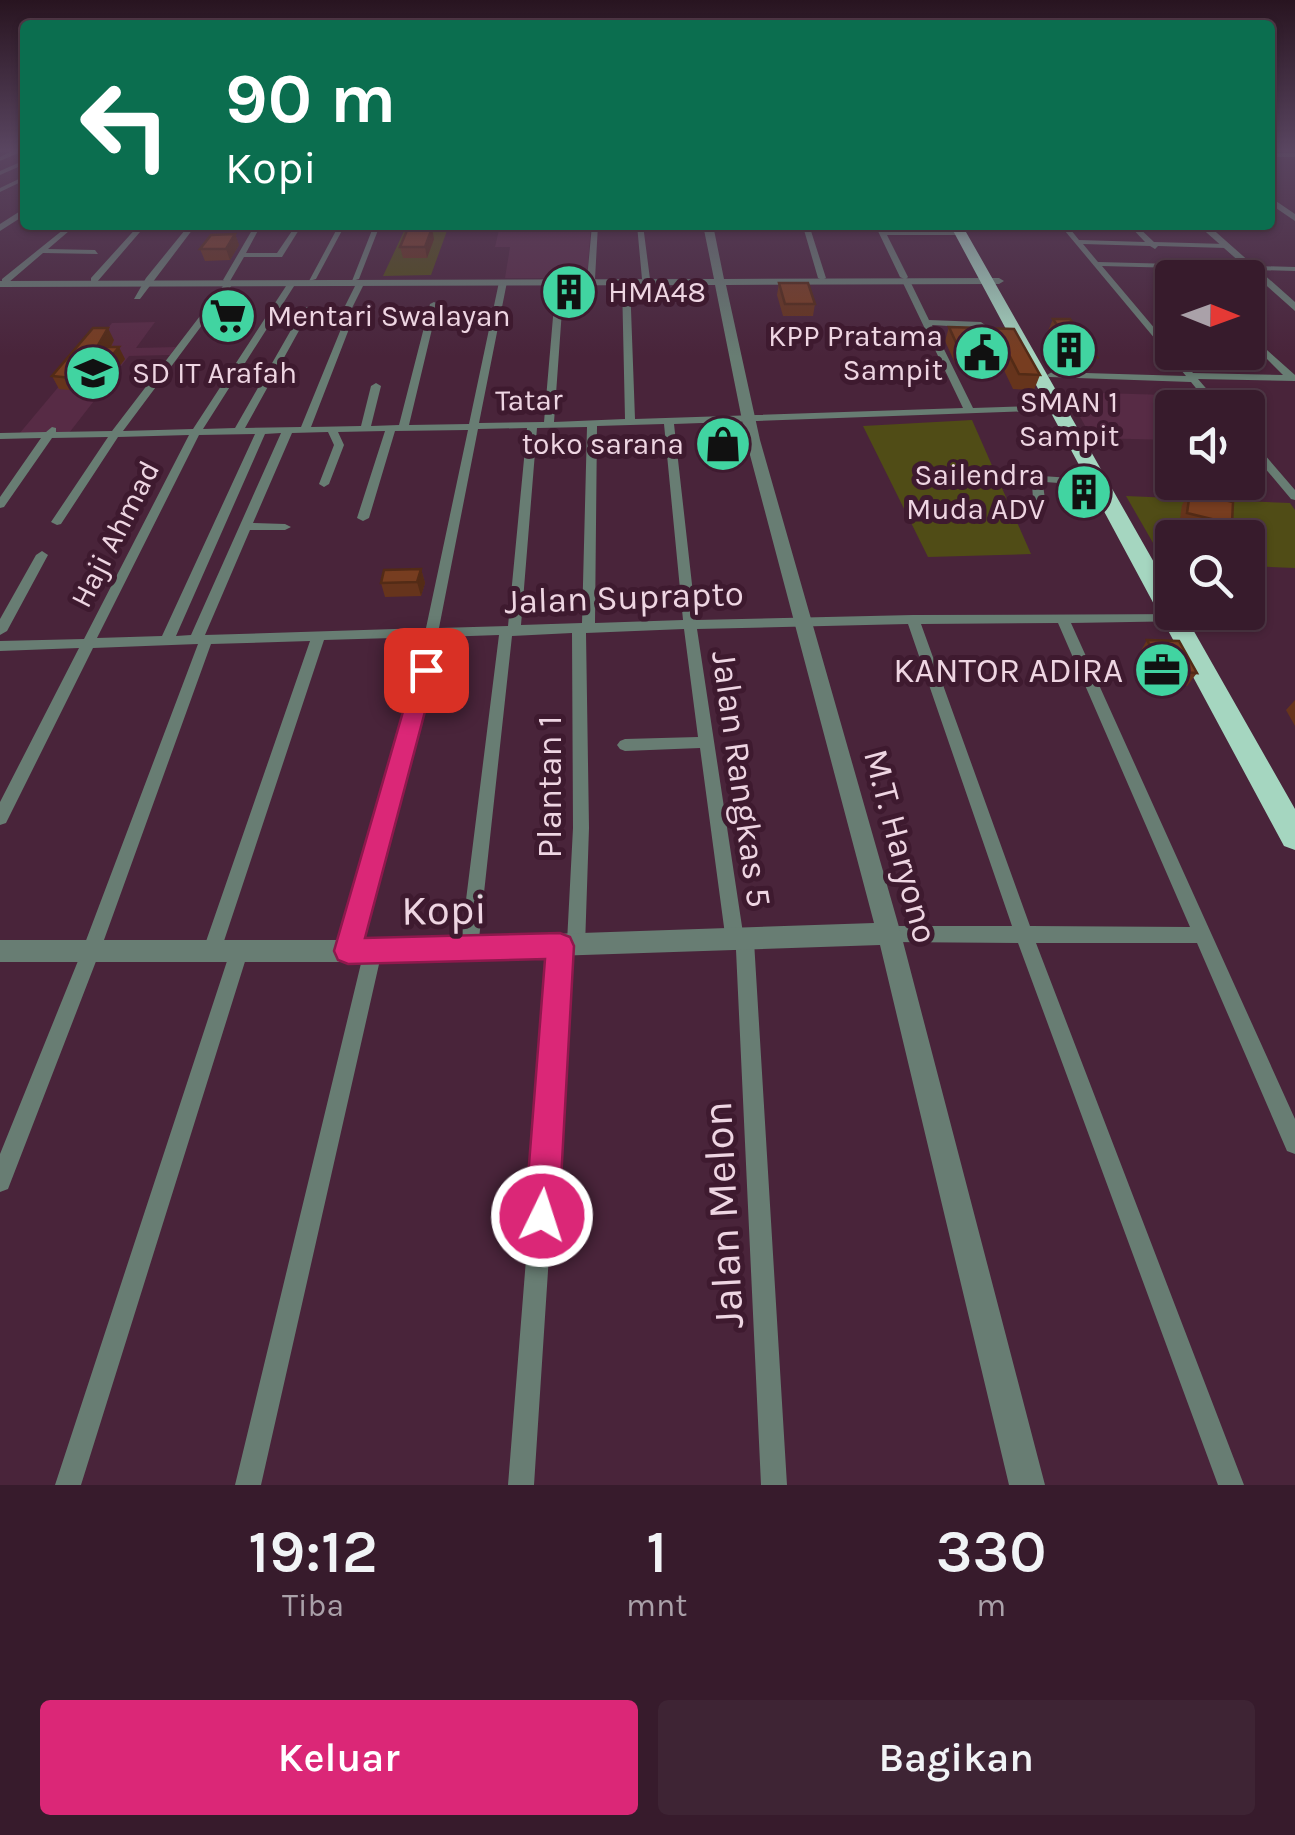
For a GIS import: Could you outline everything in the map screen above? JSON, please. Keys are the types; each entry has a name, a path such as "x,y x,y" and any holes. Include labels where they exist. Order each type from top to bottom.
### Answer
{"highway":[{"path":"963,230 1052,375 1155,556"},
{"path":"993,279 1058,408 1155,569"},
{"path":"1192,630 1295,837"},
{"path":"1193,630 1295,800"}],"street":[{"path":"1,283 67,230"},
{"path":"94,280 139,230"},
{"path":"137,297 189,230"},
{"path":"57,522 228,281 255,230"},
{"path":"241,256 279,255 296,230"},
{"path":"312,279 339,230"},
{"path":"305,430 345,328 340,324 375,230"},
{"path":"591,279 595,230"},
{"path":"641,230 646,279"},
{"name":"M.T. Haryono","path":"709,230 748,419 889,934 1027,1485"},
{"path":"807,230 822,278"},
{"path":"880,230 969,410"},
{"path":"886,230 938,230"},
{"path":"1067,230 1203,390"},
{"path":"1137,230 1168,260"},
{"path":"1208,230 1245,260"},
{"path":"903,233 908,244"},
{"path":"1078,242 1226,246"},
{"path":"40,252 95,252"},
{"path":"1096,264 1155,266"},
{"path":"1265,268 1295,269"},
{"path":"1265,277 1295,308"},
{"path":"228,281 993,279"},
{"path":"1,283 840,280"},
{"path":"1,283 149,282"},
{"path":"248,1485 360,951 433,634 502,282"},
{"path":"549,425 560,282"},
{"path":"626,282 630,423"},
{"name":"Haji Ahmad","path":"0,818 195,432 292,283"},
{"path":"364,518 397,428 434,304"},
{"path":"238,431 307,309"},
{"path":"926,322 981,325"},
{"path":"245,354 282,352"},
{"path":"1265,352 1294,379"},
{"path":"1052,375 1294,379"},
{"path":"365,429 376,386"},
{"name":"Tatar","path":"0,436 50,432 532,426 1058,408"},
{"name":"Jalan Rangkas 5","path":"668,422 690,624 740,942"},
{"name":"Plantan 1","path":"521,1485 581,828 583,629 592,424"},
{"path":"469,948 532,426"},
{"path":"167,641 261,430"},
{"path":"0,1181 91,951 201,640 288,430"},
{"path":"324,484 339,445 332,430"},
{"path":"0,505 50,432"},
{"path":"1265,462 1295,496"},
{"path":"1039,499 1037,484 1042,479 1100,483"},
{"path":"247,526 285,526"},
{"path":"0,631 42,556"},
{"name":"Jalan Suprapto","path":"0,646 804,621 1155,616"},
{"path":"1062,618 1295,1143"},
{"path":"913,619 1022,933 1231,1485"},
{"path":"211,952 318,638"},
{"path":"625,745 707,742"},
{"path":"889,934 1204,935"},
{"name":"Kopi","path":"0,951 360,951 740,942 889,934"},
{"name":"Jalan Melon","path":"740,942 774,1485"},
{"path":"68,1485 239,952"}],"shaded area":[{"path":"405,230 447,230 431,275 383,276"},
{"path":"499,230 591,230 587,278 505,278 510,247 495,247"},
{"name":"SD IT Arafah","path":"155,322 136,348 176,347 170,355 129,356 69,433 19,434 112,323"},
{"path":"1066,392 1155,395 1155,440 1092,438"},
{"path":"972,420 1031,554 928,557 863,426"},
{"path":"1126,496 1290,503 1295,510 1295,568 1265,567 1265,520 1155,520 1155,546"}],"building":[{"path":"407,230 431,230 425,247 400,247"},
{"path":"235,234 226,249 200,249 211,235"},
{"path":"779,283 808,283 815,304 785,304"},
{"path":"223,301 238,301 227,315 212,316"},
{"path":"1053,319 1070,319 1097,357 1077,356"},
{"path":"949,327 1014,329 1040,375 1019,374 1006,349 959,349"},
{"path":"93,328 108,328 97,347 119,347 92,380 52,376"},
{"path":"711,420 735,420 738,441 714,441"},
{"path":"1076,483 1090,484 1096,496 1082,495"},
{"path":"1189,500 1233,502 1232,520 1187,513"},
{"path":"421,569 417,582 381,583 384,570"},
{"path":"1147,640 1179,641 1197,673 1164,671"}],"place":[{"name":"HMA48","path":"569,292"},
{"name":"Mentari Swalayan","path":"228,316"},
{"name":"SMAN 1 Sampit","path":"1069,350"},
{"name":"KPP Pratama Sampit","path":"982,353"},
{"name":"SD IT Arafah","path":"93,373"},
{"name":"toko sarana","path":"723,444"},
{"name":"Sailendra Muda ADV","path":"1084,492"},
{"name":"KANTOR ADIRA","path":"1162,670"}],"route":[{"path":"426,670 348,951 560,946 542,1216"}]}
